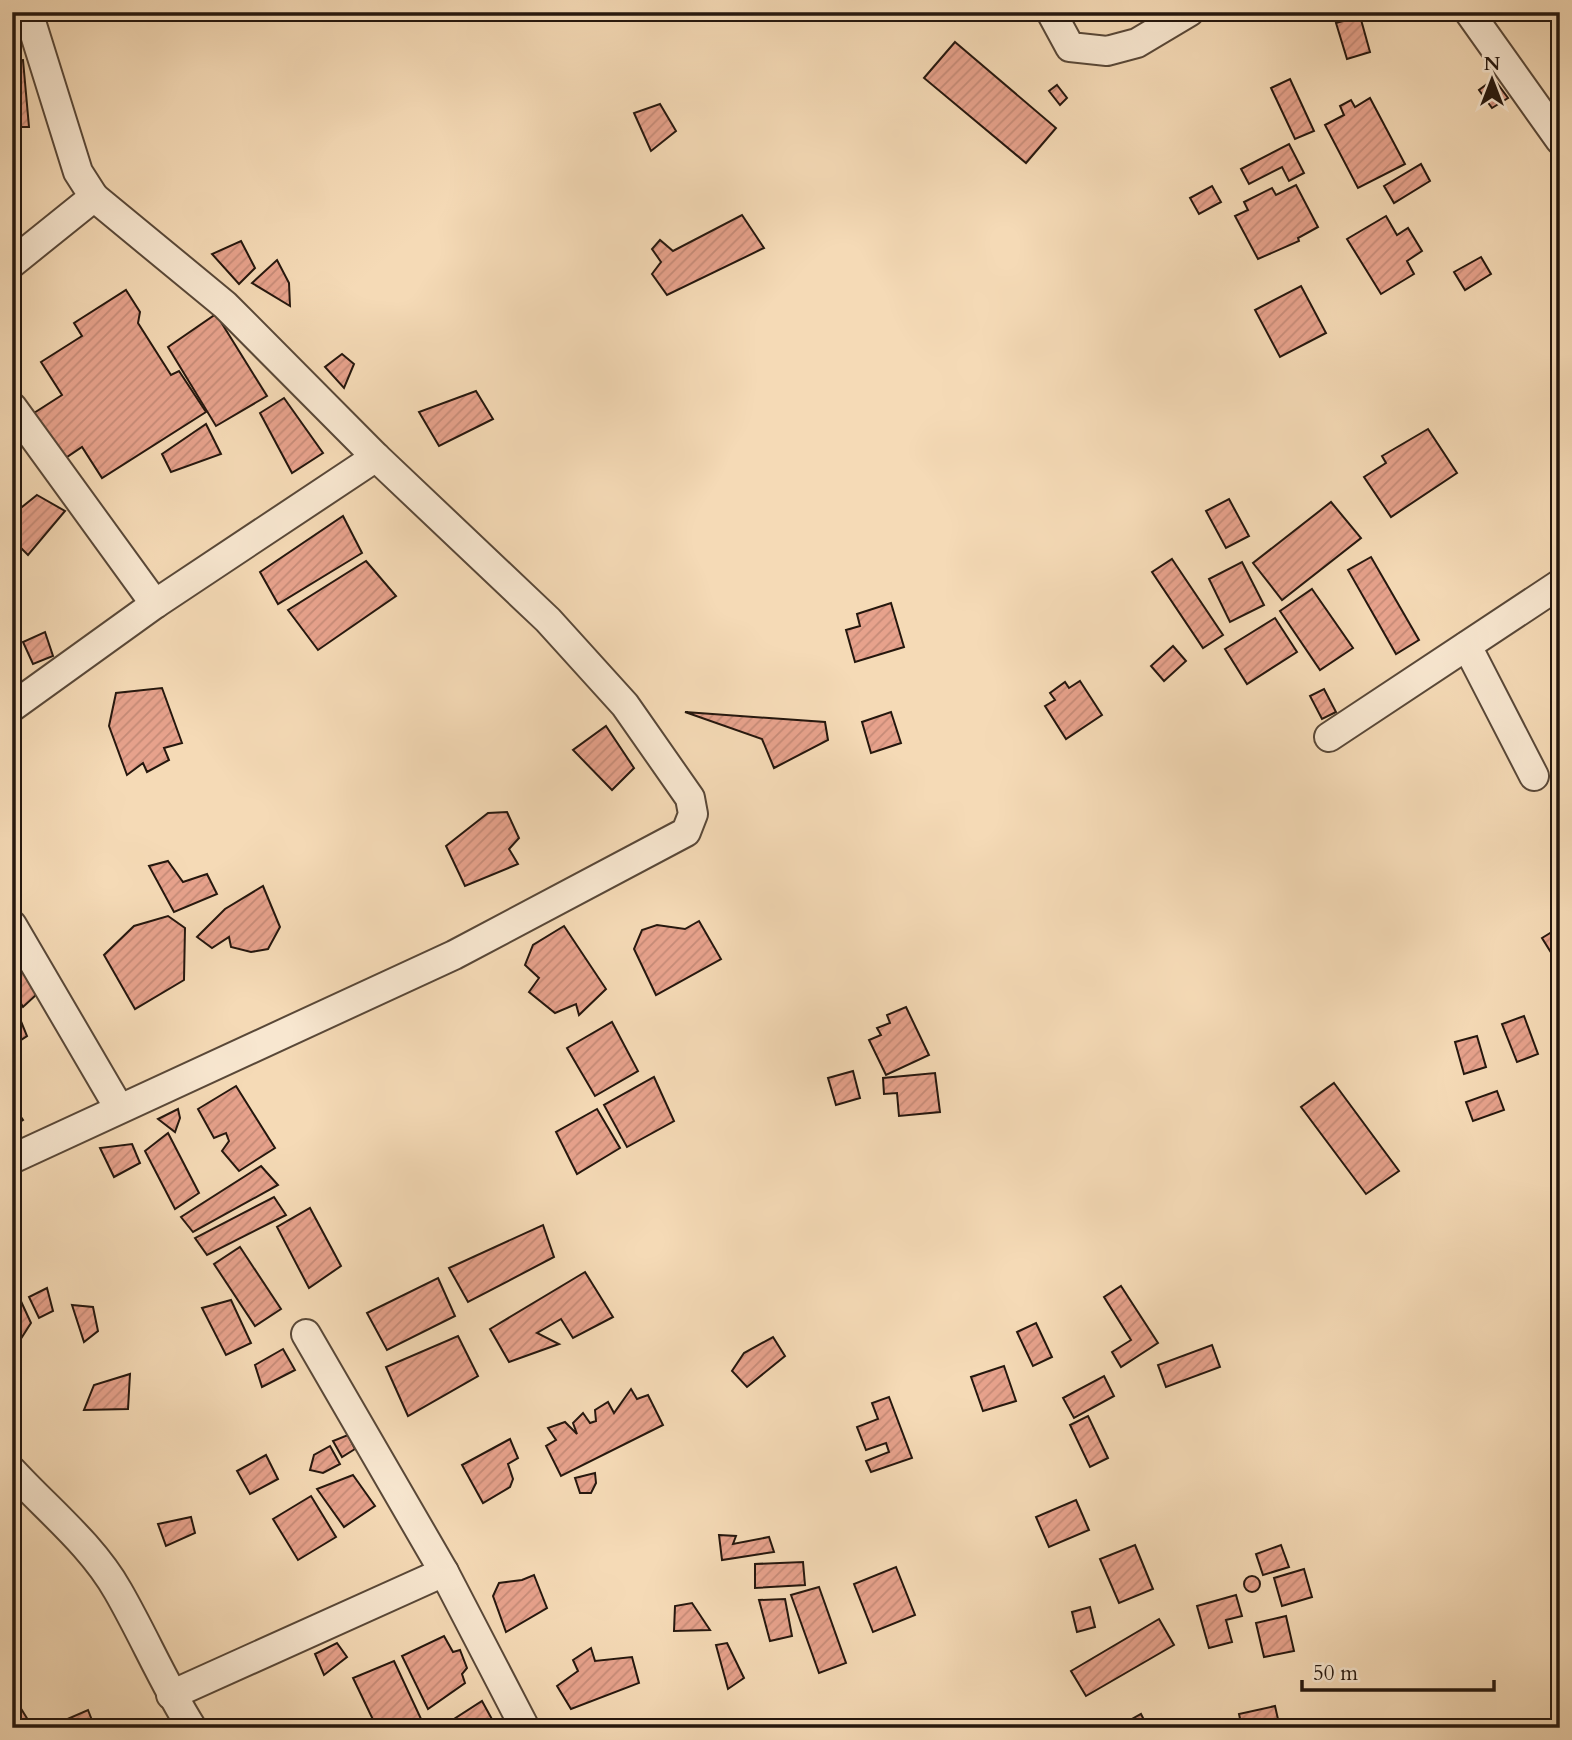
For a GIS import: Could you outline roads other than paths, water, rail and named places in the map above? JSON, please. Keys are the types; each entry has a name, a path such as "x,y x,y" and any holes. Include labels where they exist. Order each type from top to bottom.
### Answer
{"street":[{"path":"1051,12 1070,47 1107,51 1136,43 1189,12"},
{"path":"1469,12 1560,140"},
{"path":"12,1159 454,955 686,832 691,824 690,798 625,705 548,620 376,457 225,305 140,232 94,197 78,172 24,18"},
{"path":"12,263 94,197"},
{"path":"12,407 155,604"},
{"path":"12,707 155,604 376,457"},
{"path":"1329,737 1560,584"},
{"path":"1467,646 1534,776"},
{"path":"12,925 119,1108"},
{"path":"306,1334 444,1572 525,1728"},
{"path":"12,1471 91,1553 118,1591 192,1728"},
{"path":"172,1695 444,1572"}]}
